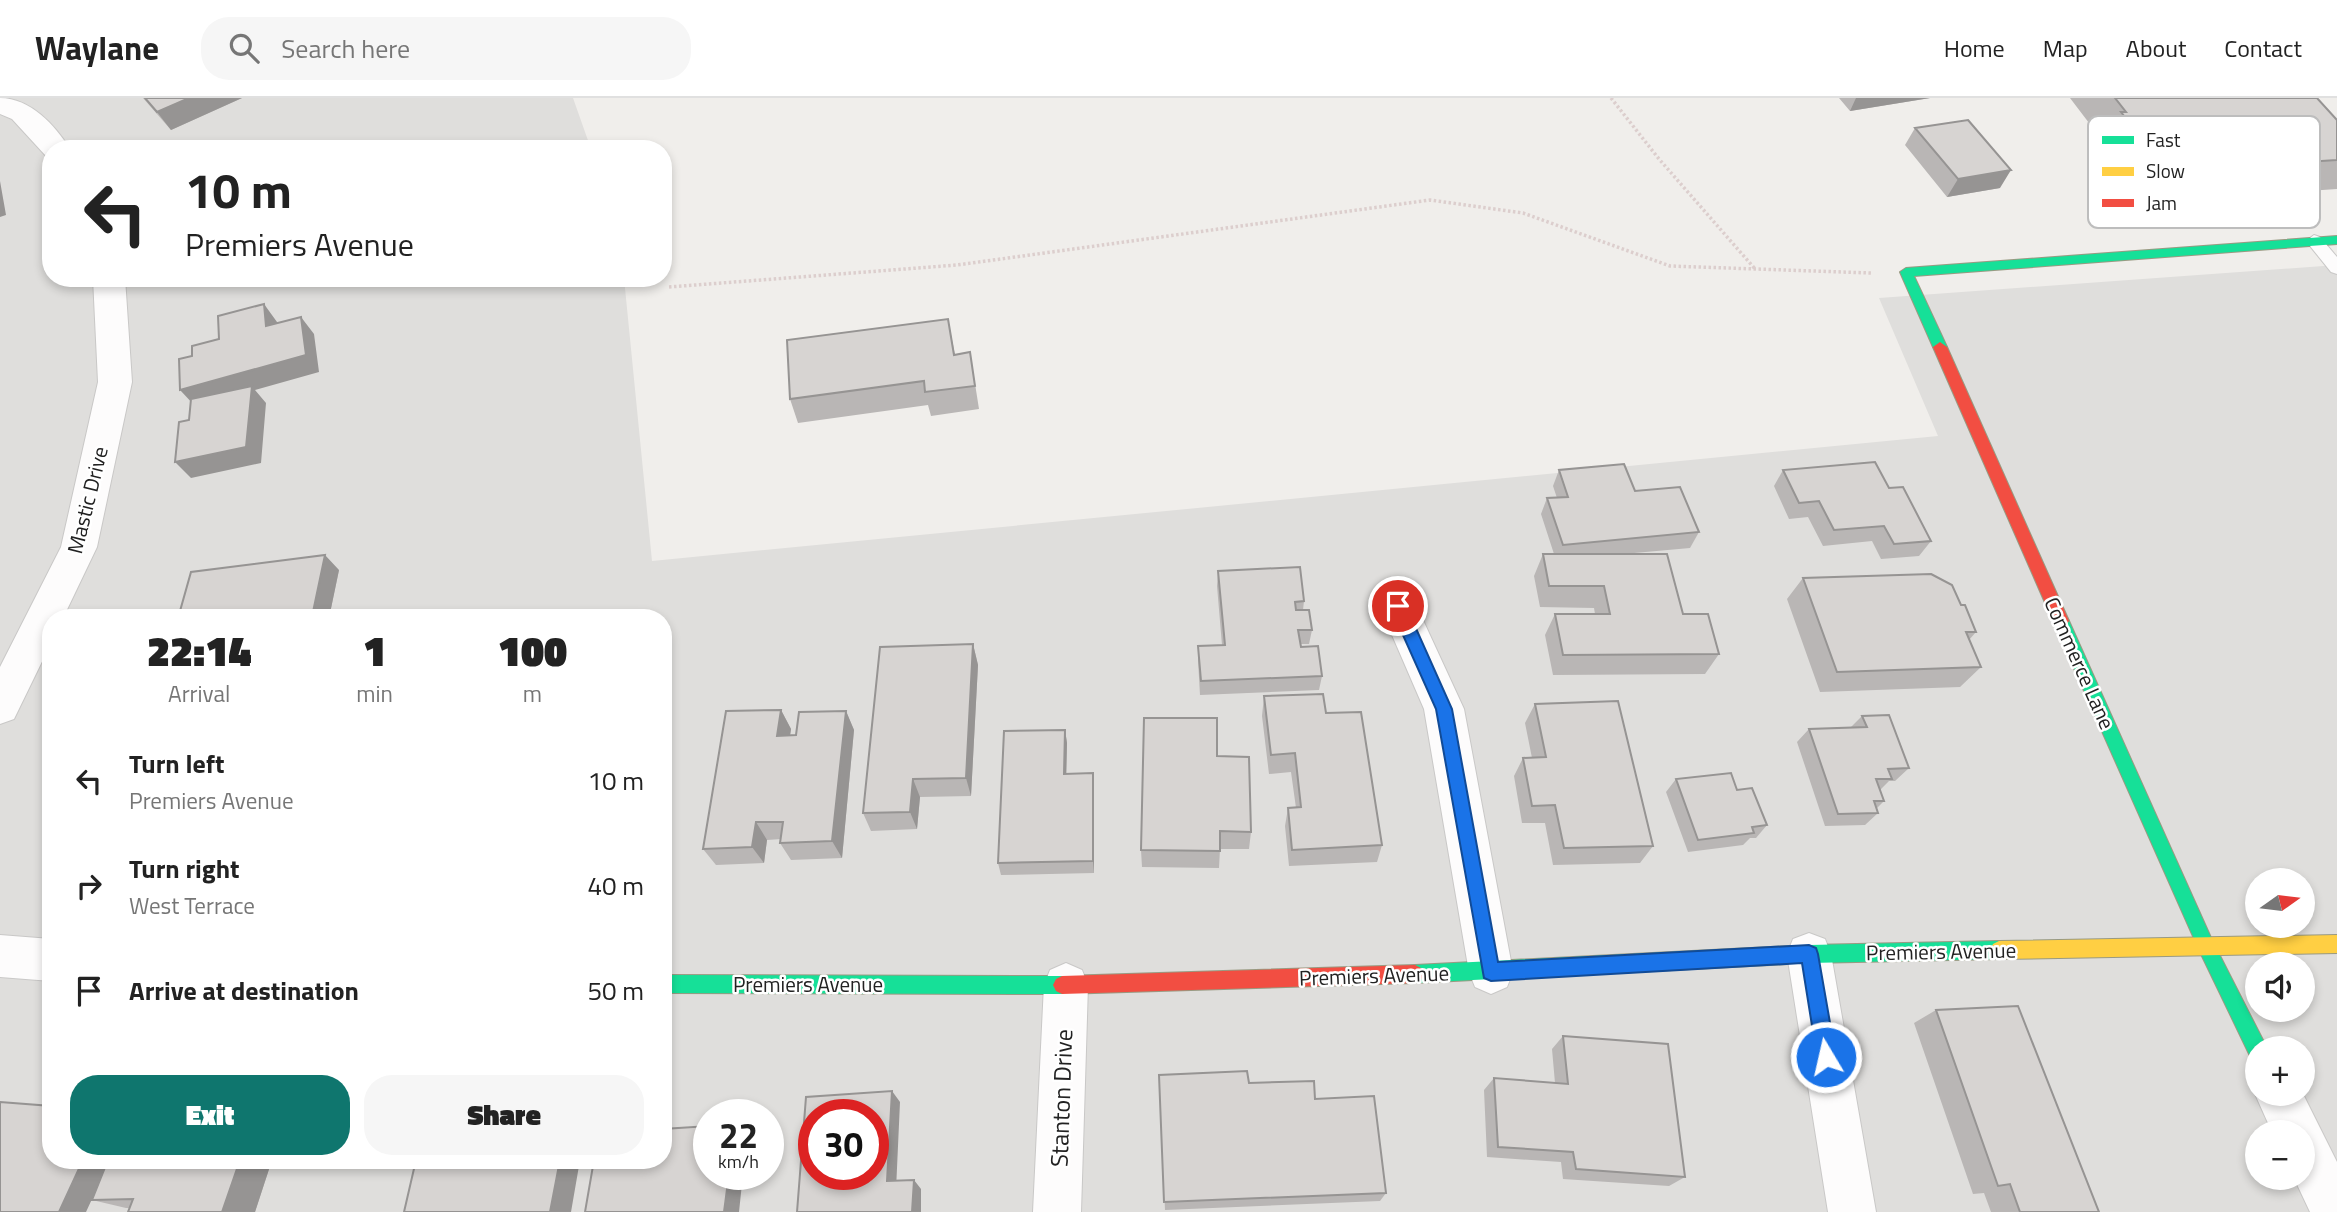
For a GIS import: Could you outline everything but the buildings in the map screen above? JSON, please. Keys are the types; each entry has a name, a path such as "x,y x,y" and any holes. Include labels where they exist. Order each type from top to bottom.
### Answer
{"street":[{"path":"0,104 22,113 48,140"},
{"path":"2314,241 2337,240"},
{"name":"Commerce Lane","path":"2251,1036 2206,946 1906,272 2314,241"},
{"name":"Mastic Drive","path":"48,609 79,547 115,382 110,287"},
{"path":"1398,606 1444,709 1491,972"},
{"name":"Mastic Drive","path":"0,707 42,622"},
{"name":"Premiers Avenue","path":"672,984 1066,985 1491,972 1809,954 2337,944"},
{"path":"1809,954 1852,1212"},
{"path":"0,956 42,959"},
{"name":"Stanton Drive","path":"1056,1212 1066,985"},
{"path":"2315,1169 2336,1212"}],"lane":[{"path":"2314,241 2337,268"}],"path":[{"path":"1611,98 1659,159 1756,270"},
{"path":"672,287 957,265 1430,200 1523,213 1670,266 1831,273"}],"shaded area":[{"path":"0,98 573,98 588,140 42,140 42,287 625,287 652,561 1938,436 1879,298 2337,265 2337,1212 0,1212"}],"traffic: fast":[{"path":"1940,347 1906,272 2337,240"},
{"path":"2061,621 2206,946 2251,1036"},
{"path":"1415,974 1809,954 1999,950"},
{"path":"672,984 1062,985"}],"traffic: slow":[{"path":"1999,950 2337,944"}],"traffic: jam":[{"path":"1940,347 2061,621"},
{"path":"1062,985 1415,974"}],"route":[{"path":"1398,606 1444,709 1491,972 1809,954 1826,1057"}]}
